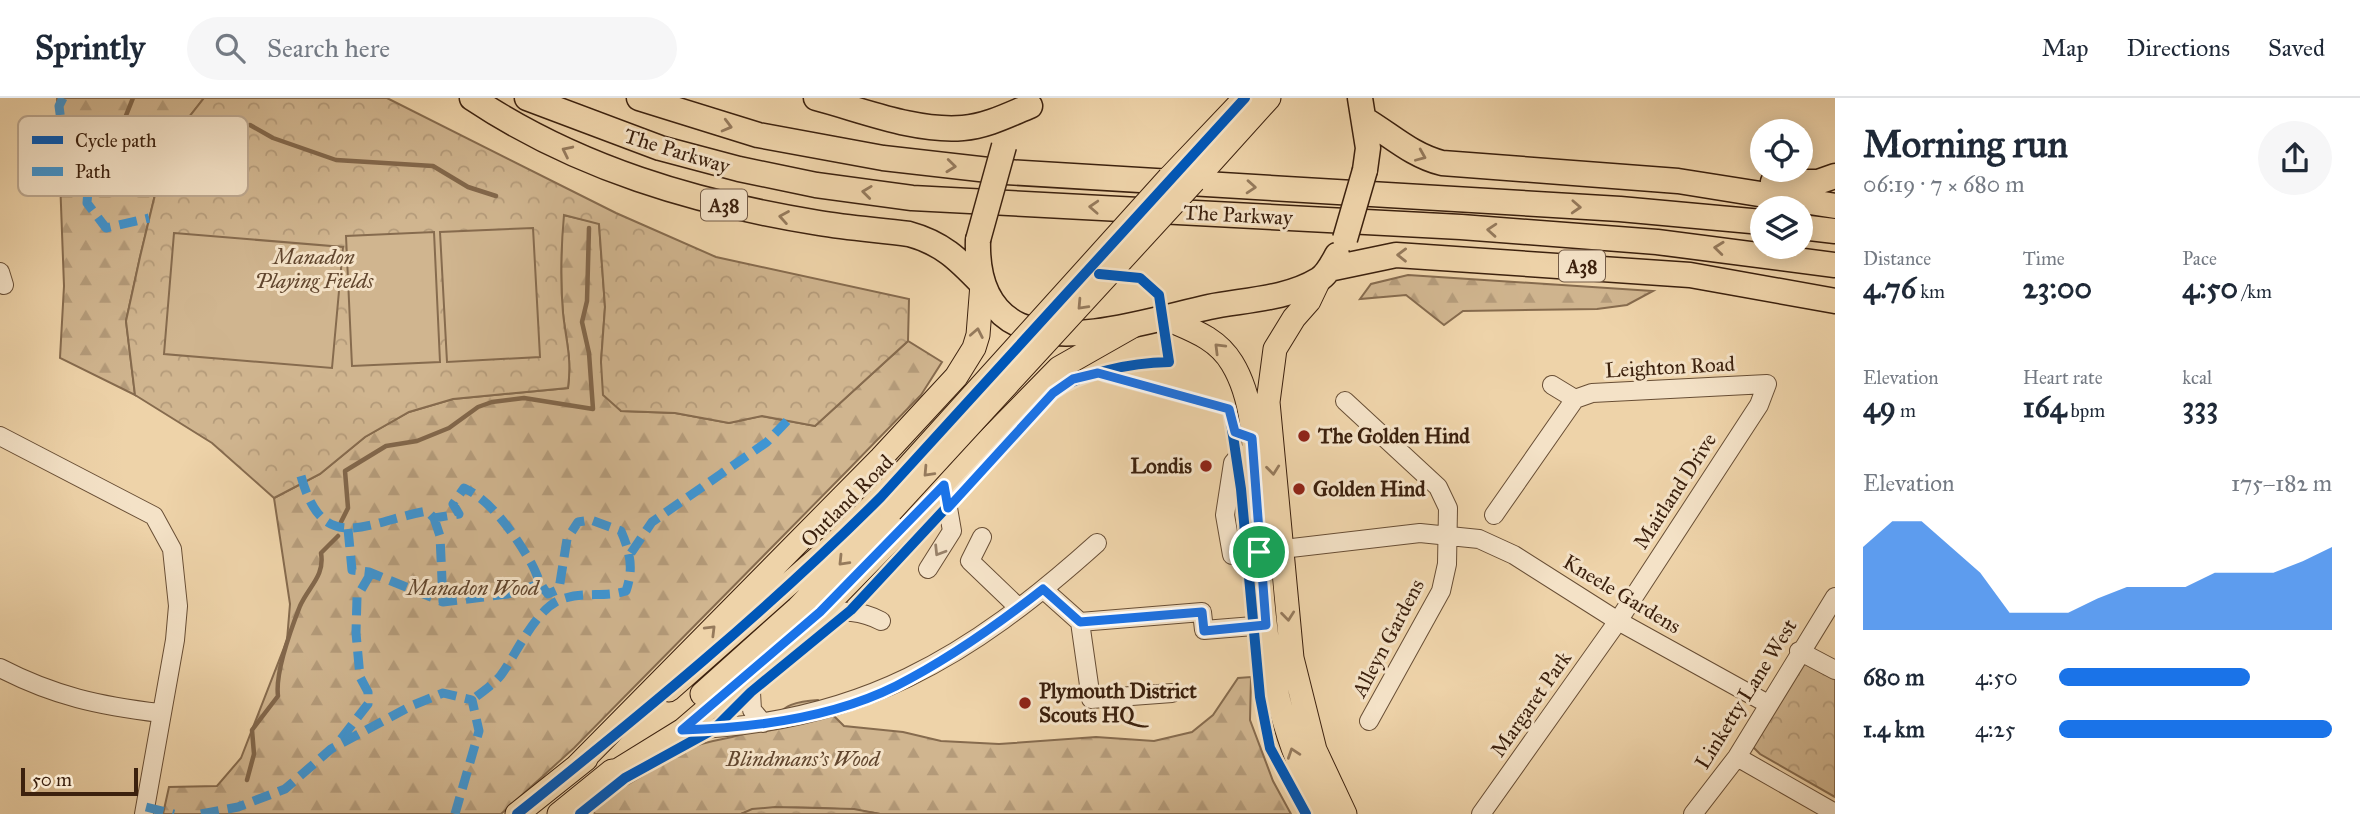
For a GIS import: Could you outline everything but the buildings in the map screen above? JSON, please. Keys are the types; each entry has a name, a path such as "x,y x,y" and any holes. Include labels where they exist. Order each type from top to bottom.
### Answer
{"highway":[{"name":"A38","path":"472,98 535,136 583,159 685,195 755,212 909,234 933,242 952,253 981,283"},
{"name":"The Parkway","path":"527,98 660,148 739,169 830,187 912,198 1461,227 1657,242 1835,265"},
{"name":"The Parkway","path":"639,98 758,135 910,161 1006,172 1620,209 1750,221"},
{"path":"816,98 901,121 949,128 989,123 1036,102"},
{"path":"1036,102 1012,128 1004,146 978,240 981,283 998,310 1021,327 1061,332 1167,319 1282,293 1324,275 1345,239 1365,170 1368,148 1360,108"},
{"path":"1360,108 1406,149 1442,163 1678,181 1797,184 1818,182 1835,176"},
{"path":"1678,181 1835,206"},
{"path":"1813,228 1835,231"},
{"name":"A38","path":"1324,275 1396,255 1690,275 1835,301"}],"main road":[{"name":"Outland Road","path":"559,814 602,780 798,608 1169,178 1245,98"},
{"name":"Outland Road","path":"517,814 702,663 835,543 886,504 1194,181 1269,98"},
{"path":"1324,275 1275,349 1268,383 1270,550 1260,626 1292,751 1302,776 1324,814"},
{"path":"576,767 881,458 956,377 974,348 978,335 981,283"},
{"path":"1167,319 1217,344 1233,365 1244,390 1270,550 1292,659 1315,750 1345,814"},
{"path":"602,780 682,730 750,675 820,612 1059,368 1139,323"}],"street":[{"name":"Leighton Road","path":"1575,399 1592,393 1767,384"},
{"name":"Maitland Drive","path":"1618,621 1759,405 1767,384"},
{"path":"1494,515 1575,399 1552,385"},
{"path":"1345,401 1438,487 1448,508 1449,534"},
{"path":"0,436 118,494 154,516 172,549 177,606 175,640 144,814"},
{"name":"Kneele Gardens","path":"1253,451 1238,457 1233,463 1225,515 1232,555 1383,536 1449,534 1479,539 1514,555 1618,621 1768,705"},
{"path":"928,569 952,531 944,485"},
{"name":"Alleyn Gardens","path":"1369,722 1441,591 1449,534"},
{"path":"982,537 970,561 1019,608"},
{"path":"682,730 735,729 844,705 894,687 985,635 1097,543"},
{"path":"1043,589 1080,622 1091,699 1172,693"},
{"name":"Linketty Lane West","path":"1693,814 1737,757 1799,651 1835,597"},
{"path":"820,612 858,611 881,621"},
{"path":"1080,622 1202,612 1204,631 1260,626"},
{"name":"Margaret Park","path":"1481,814 1618,621"},
{"path":"1799,651 1835,670"},
{"path":"0,668 47,691 102,707 160,713"},
{"path":"750,675 752,710 763,723"},
{"path":"1737,757 1835,813"}],"green space":[{"path":"57,98 204,98 190,116 58,116"},
{"name":"Manadon Playing Fields","path":"204,98 387,98 616,213 716,257 909,299 908,341 815,426 762,416 729,423 675,413 621,411 603,395 601,362 605,307 599,224 564,215 561,288 569,358 568,388 453,399 409,412 365,437 320,474 274,498 212,443 135,395 126,321 155,196 248,196 248,116 190,116"},
{"path":"61,196 155,196 126,321 135,395 60,358 64,286"},
{"name":"Manadon Wood","path":"563,215 599,223 605,307 601,362 621,411 675,413 729,423 761,416 815,426 908,341 942,362 921,395 846,472 574,748 501,814 163,814 169,787 217,786 241,758 287,640 290,604 274,498 320,474 365,437 409,412 453,399 568,388 569,358 561,288"},
{"path":"533,228 540,357 447,362 440,232"},
{"path":"434,232 440,362 352,366 346,236"},
{"path":"174,233 343,247 332,368 164,354"},
{"path":"1408,275 1653,291 1627,305 1597,309 1463,311 1444,325 1406,295 1360,299 1371,284"},
{"path":"1806,663 1835,676 1835,797 1760,754 1753,747 1799,667"},
{"name":"Blindmans's Wood","path":"1251,677 1250,720 1273,781 1291,814 880,814 830,808 788,808 741,814 595,814 589,804 697,745 748,733 783,709 806,701 818,700 844,726 903,732 941,741 999,744 1096,737 1154,741 1192,732 1213,715 1238,678"},
{"path":"752,809 854,809 880,814 741,814"}],"waterway":[{"path":"126,116 133,98"},
{"path":"250,125 273,138 336,160 433,166 468,187 496,196"},
{"path":"341,522 348,508 345,471 386,446 417,441 449,428 478,407 492,402 524,398 593,409 589,353 582,322 587,301 589,228"},
{"path":"247,780 254,754 252,730 278,696 281,663 296,616 321,568 321,553 338,536"}],"marked path":[{"path":"60,116 59,106 63,98"},
{"path":"88,196 87,203 106,228 149,218"},
{"path":"631,553 652,522 767,442 787,421"},
{"path":"301,476 310,501 321,517 334,526 349,528 427,511 434,518 459,514 453,504 464,488 484,501 502,519 548,594 559,589 567,539 578,522 591,520 621,531 630,560 626,591 570,597 553,604 535,621 501,675 472,700"},
{"path":"434,518 440,536 443,602 508,594 539,584"},
{"path":"348,529 352,570 369,572 443,602"},
{"path":"341,739 368,704 368,692 360,677 356,633 357,597 371,573"},
{"path":"201,814 238,807 285,789 331,749 411,706 443,693 472,700 479,731 455,814"},
{"path":"146,807 174,814"}],"cycle path":[{"path":"517,814 704,660 794,580 881,497 1245,98"},
{"path":"580,814 625,778 714,729 751,692 851,610 1053,393 1093,374 1139,364 1169,362 1159,295 1140,278 1099,274"},
{"path":"1104,375 1229,409 1241,489 1260,697 1270,748 1306,814"},
{"path":"1253,451 1258,549"}],"place":[{"name":"The Golden Hind","path":"1304,436"},
{"name":"Londis","path":"1206,466"},
{"name":"Golden Hind","path":"1299,489"},
{"name":"Plymouth District Scouts HQ","path":"1025,703"}],"route":[{"path":"1098,373 1229,409 1235,432 1252,438 1259,552 1266,625 1204,631 1202,612 1080,622 1043,589 985,635 894,687 844,705 793,718 735,729 682,730 750,675 820,612 944,485 948,508 1053,393 1073,379 1098,373"}]}
